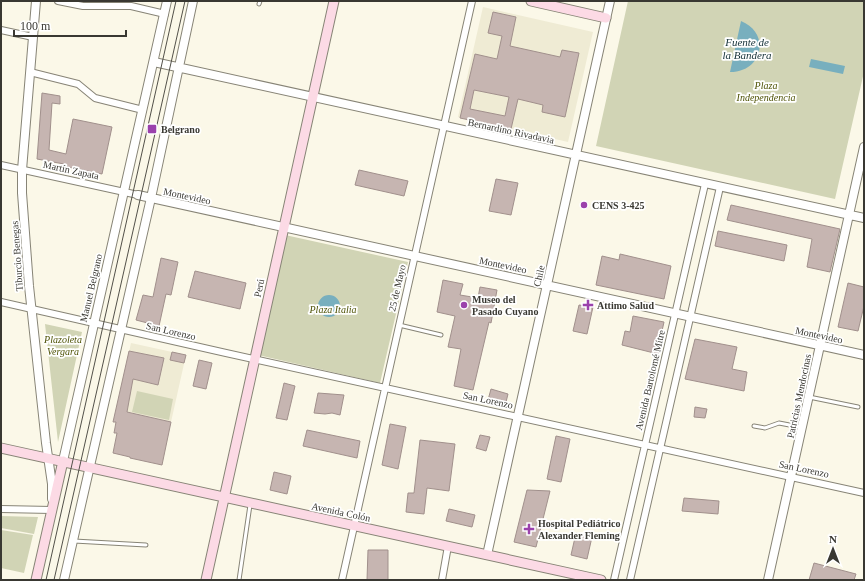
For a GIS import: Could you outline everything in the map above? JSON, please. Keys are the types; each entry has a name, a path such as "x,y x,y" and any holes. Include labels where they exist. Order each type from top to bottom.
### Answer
{"main road":[{"name":"Perú","path":"206,580 334,1"},
{"path":"531,1 606,18"},
{"name":"Avenida Colón","path":"1,448 601,580"},
{"name":"Manuel Belgrano","path":"36,580 63,462"}],"street":[{"name":"Tiburcio Benegas","path":"36,1 22,170 22,194 31,309 52,490 52,510"},
{"path":"58,1 83,6 97,3 131,6 164,14"},
{"name":"Manuel Belgrano","path":"63,462 167,1"},
{"path":"64,580 193,1"},
{"name":"25 de Mayo","path":"342,580 472,1"},
{"name":"Chile","path":"487,555 610,1"},
{"path":"1,30 33,37"},
{"name":"Bernardino Rivadavia","path":"154,62 864,218"},
{"path":"30,72 78,84 95,98 143,110"},
{"name":"Patricias Mendocinas","path":"768,580 864,147"},
{"name":"Martín Zapata","path":"1,165 138,195"},
{"name":"Avenida Bartolomé Mitre","path":"614,580 705,184"},
{"path":"630,580 720,187"},
{"name":"Montevideo","path":"138,195 864,355"},
{"name":"San Lorenzo","path":"1,302 120,330 864,493"},
{"path":"1,509 52,510"},
{"path":"442,580 448,546"}],"lane":[{"path":"399,325 441,335"},
{"path":"809,397 858,407"},
{"path":"754,426 765,428 779,423 802,427"},
{"path":"239,580 250,503"},
{"path":"72,541 146,545"}],"shaded area":[{"path":"483,7 593,32 568,142 458,117"},
{"path":"131,343 186,355 171,422 116,409"}],"green space":[{"name":"Plaza Independencia","path":"628,1 864,1 864,72 835,199 596,146"},
{"name":"Plaza Italia","path":"285,235 408,262 380,383 258,355"},
{"name":"Plazoleta Vergara","path":"45,324 82,332 58,442"},
{"path":"137,391 173,399 169,420 132,412"},
{"path":"1,516 38,517 34,534 1,528"},
{"path":"1,530 33,535 24,573 1,568"}],"water":[{"name":"Fuente de la Bandera","path":"741,21 757,34 759,51 756,59 750,66 741,70 730,72"},
{"path":"811,59 845,66 843,74 809,67"},
{"path":"325,295 333,295 340,302 340,310 333,317 325,317 318,310 318,302"}],"building":[{"path":"493,12 516,17 510,46 560,57 562,50 579,53 565,117 542,112 543,105 518,99 511,129 460,118 475,54 497,59 502,36 488,33","holes":["474,90 509,97 505,116 470,109"]},
{"path":"42,93 60,96 60,104 52,103 49,150 66,154 73,119 112,127 102,174 37,159"},
{"path":"359,170 408,181 404,196 355,185"},
{"path":"496,179 518,183 511,215 489,211"},
{"path":"731,205 840,229 830,272 807,267 812,239 727,220"},
{"path":"718,231 787,245 784,261 715,246"},
{"path":"620,254 671,266 664,299 596,285 602,256 619,260"},
{"path":"161,258 178,262 171,295 166,294 159,326 136,320 143,295 153,297"},
{"path":"195,271 246,283 240,309 188,297"},
{"path":"443,280 463,284 460,295 478,298 480,287 497,290 491,323 489,322 473,390 454,386 461,349 448,347 455,316 437,312"},
{"path":"848,283 864,287 864,306 858,331 838,327"},
{"path":"579,305 593,307 587,334 573,331"},
{"path":"633,316 664,322 660,340 662,341 658,354 622,345 625,331 630,332"},
{"path":"695,339 737,347 732,369 747,372 744,391 685,379"},
{"path":"129,351 164,358 158,385 133,379 127,412 171,422 162,465 113,453 117,433 114,433 116,422 113,422"},
{"path":"172,352 186,355 184,363 170,360"},
{"path":"199,360 212,363 206,389 193,386"},
{"path":"284,383 295,386 287,420 276,418"},
{"path":"491,389 508,394 506,402 501,401 501,403 488,400"},
{"path":"318,393 344,395 340,415 332,413 314,413"},
{"path":"695,407 707,409 705,418 694,417"},
{"path":"390,424 406,427 398,469 382,465"},
{"path":"307,430 360,441 357,458 303,446"},
{"path":"480,435 490,437 486,451 476,448"},
{"path":"556,436 570,439 561,482 547,479"},
{"path":"420,440 455,444 449,491 427,488 424,514 406,512 408,493 414,493"},
{"path":"274,472 291,476 287,494 270,490"},
{"name":"Hospital Pediátrico Alexander Fleming","path":"527,490 550,491 536,547 514,542"},
{"path":"684,498 719,501 718,514 682,511"},
{"path":"449,509 475,515 472,527 446,521"},
{"path":"576,533 592,537 587,559 571,555"},
{"path":"368,550 388,550 388,580 367,580"},
{"path":"814,563 856,574 854,580 809,580"}],"tram line":[{"path":"46,580 176,1"},
{"path":"54,580 185,1"}],"place":[{"name":"Belgrano","path":"152,129"},
{"name":"CENS 3-425","path":"584,205"},
{"name":"Museo del Pasado Cuyano","path":"464,305"},
{"name":"Attimo Salud","path":"588,305"},
{"name":"Hospital Pediátrico Alexander Fleming","path":"529,529"}]}
